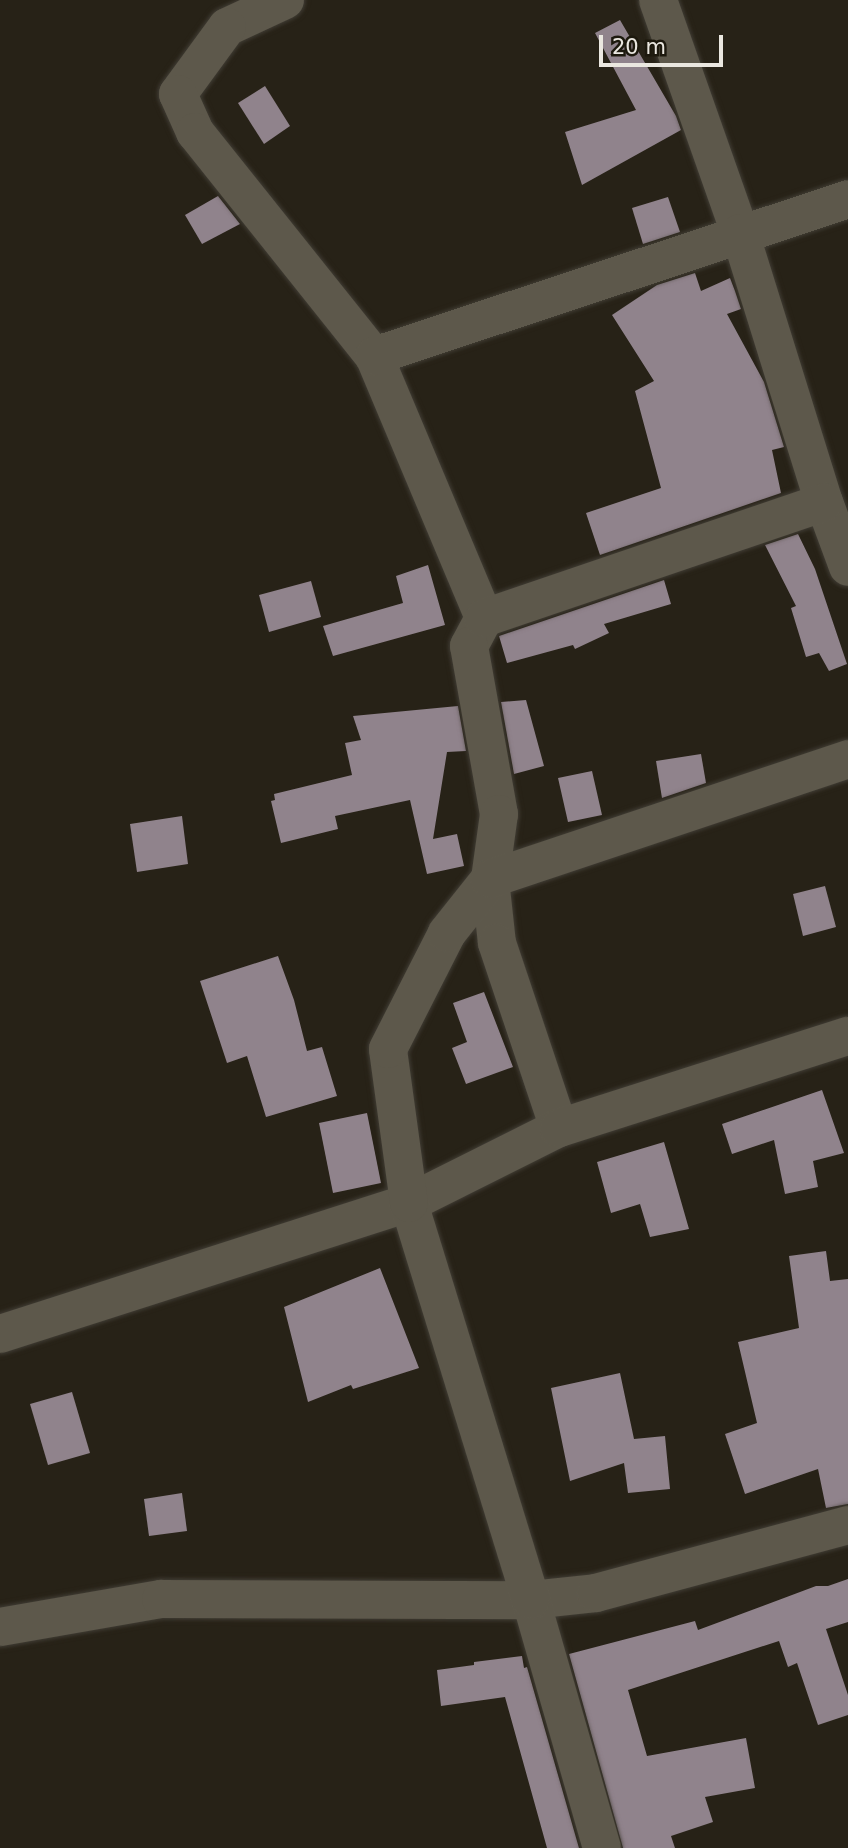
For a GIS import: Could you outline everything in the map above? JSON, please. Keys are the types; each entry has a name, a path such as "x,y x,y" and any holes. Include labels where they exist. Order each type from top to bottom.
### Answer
{"street":[{"path":"285,0 226,27 178,94 195,132 374,356 484,618"},
{"path":"658,0 740,233 824,502 848,567"},
{"path":"374,356 848,198"},
{"path":"559,1128 497,943 490,878 499,814 469,646 484,618 824,502"},
{"path":"602,1848 531,1600 409,1203 388,1049 447,933 490,878 848,759"},
{"path":"0,1334 409,1203 559,1128 848,1036"},
{"path":"0,1627 161,1599 531,1600 596,1593 848,1525"}],"building":[{"path":"620,20 676,116 681,130 582,185 565,132 636,110 595,33"},
{"path":"265,86 290,126 264,144 238,103"},
{"path":"218,196 240,224 202,244 185,215"},
{"path":"668,197 680,232 643,244 632,208"},
{"path":"695,273 701,291 730,278 741,309 727,314 764,382 784,447 772,450 781,493 600,555 586,513 661,488 635,391 654,381 612,315 657,285"},
{"path":"798,534 815,569 847,664 829,671 819,653 806,657 791,608 796,606 765,545"},
{"path":"428,565 445,625 333,656 323,626 403,603 396,576"},
{"path":"664,580 671,604 604,624 609,633 575,649 573,645 507,663 499,636"},
{"path":"311,581 321,617 269,632 259,595"},
{"path":"526,700 544,766 514,774 501,702"},
{"path":"458,706 466,751 447,752 433,839 457,834 464,866 427,874 410,800 335,816 338,829 281,843 271,801 275,800 274,794 352,775 345,743 361,740 353,716"},
{"path":"701,754 706,783 662,798 656,761"},
{"path":"592,771 602,815 568,822 558,778"},
{"path":"182,816 188,864 137,872 130,824"},
{"path":"825,886 836,927 803,936 793,894"},
{"path":"278,956 294,1000 307,1051 322,1047 337,1096 266,1117 247,1056 227,1063 200,981"},
{"path":"484,992 513,1067 466,1084 452,1048 467,1042 453,1003"},
{"path":"822,1090 844,1153 813,1161 818,1187 785,1194 774,1140 732,1154 722,1124"},
{"path":"367,1113 381,1183 333,1193 319,1123"},
{"path":"664,1142 689,1229 650,1237 640,1204 611,1213 597,1162"},
{"path":"826,1251 830,1281 848,1279 848,1504 826,1508 818,1469 745,1494 725,1434 757,1423 738,1342 799,1328 789,1256"},
{"path":"380,1268 419,1368 353,1389 351,1385 308,1402 284,1307"},
{"path":"620,1373 634,1439 665,1436 670,1489 628,1493 624,1463 570,1481 551,1388"},
{"path":"72,1392 90,1453 48,1465 30,1404"},
{"path":"182,1493 187,1531 149,1536 144,1499"},
{"path":"848,1579 848,1622 826,1629 848,1695 848,1715 818,1725 797,1663 788,1667 779,1641 628,1690 647,1756 746,1738 755,1788 705,1797 713,1822 671,1836 675,1848 623,1848 569,1654 695,1621 698,1630 816,1586 828,1586"},
{"path":"522,1656 579,1848 547,1848 505,1697 441,1706 437,1670"}]}
